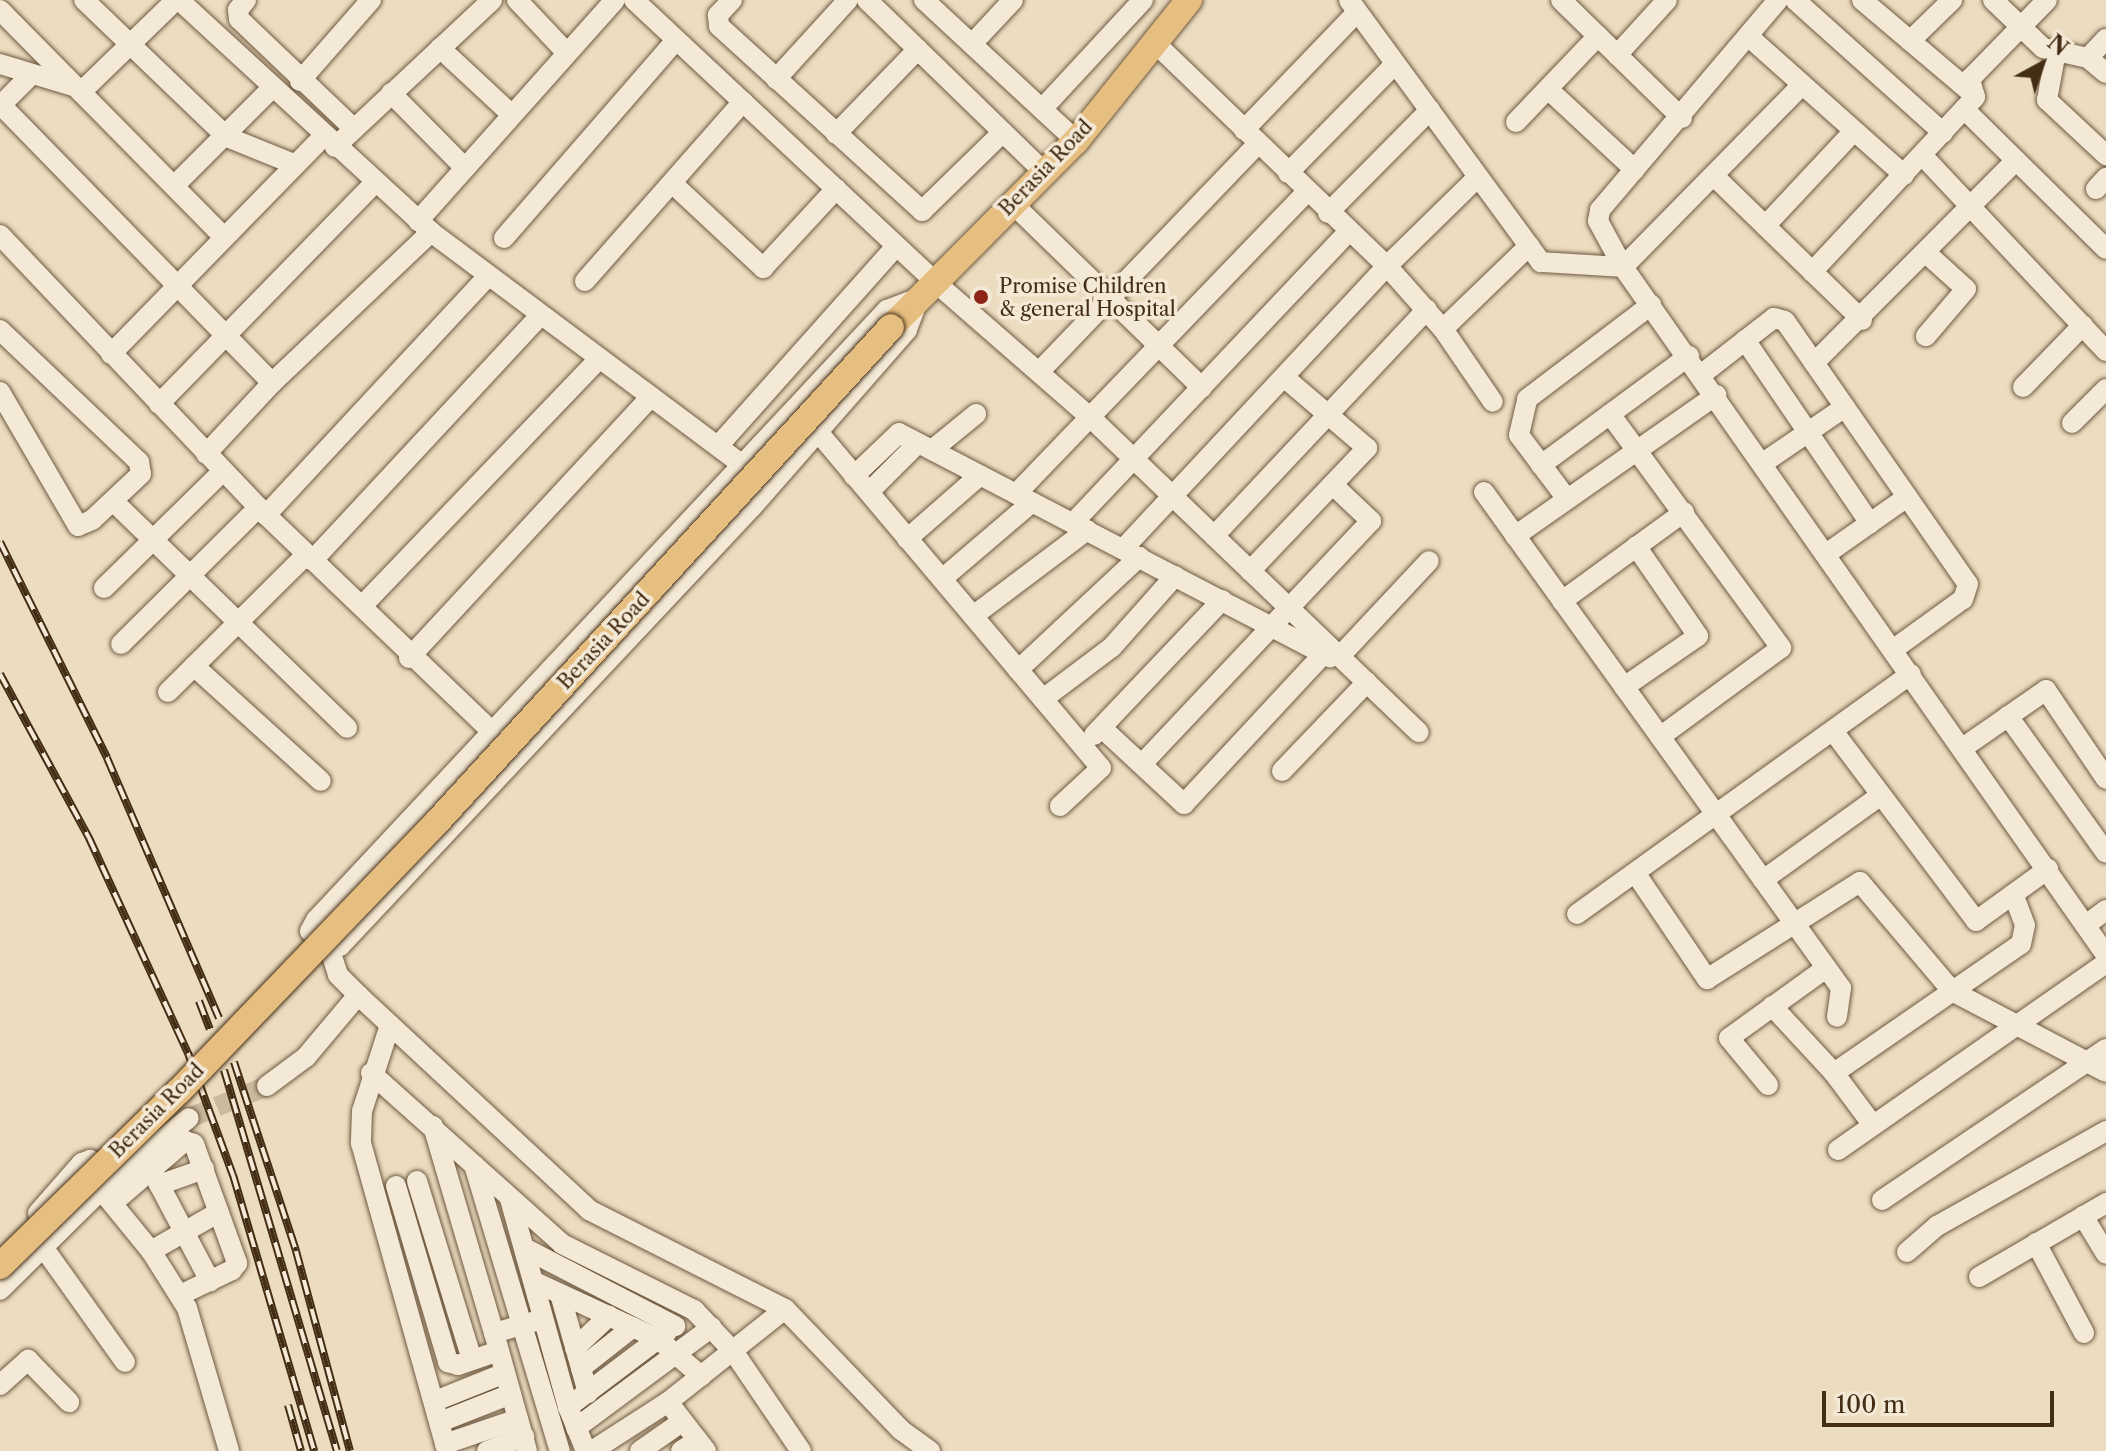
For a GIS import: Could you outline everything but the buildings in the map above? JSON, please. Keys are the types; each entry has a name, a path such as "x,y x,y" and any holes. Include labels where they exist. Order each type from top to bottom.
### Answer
{"main road":[{"name":"Berasia Road","path":"2,1252 171,1099 438,821 891,327 1076,141 1153,41 1189,0"}],"street":[{"path":"84,0 227,137 296,165"},
{"path":"77,89 178,0 424,226 598,360 719,445 745,467"},
{"path":"246,0 238,10 239,19 300,81 354,129"},
{"path":"300,81 371,0"},
{"path":"111,354 175,285 296,165 329,141 354,129 492,0"},
{"path":"517,0 567,53"},
{"path":"206,454 424,226 465,168 615,0"},
{"path":"634,0 896,246 927,290 1039,372 1091,418 1335,655 1419,732"},
{"path":"732,0 716,21 922,211 1003,132"},
{"path":"776,79 848,0"},
{"path":"867,0 1044,172"},
{"path":"924,0 1076,141"},
{"path":"972,44 1013,0"},
{"path":"1042,109 1143,0"},
{"path":"1561,0 1682,118"},
{"path":"1617,55 1667,0"},
{"path":"1778,0 1597,216 1623,267 1702,374 1964,747 2106,955"},
{"path":"1795,0 1943,133"},
{"path":"1862,0 1910,41 1970,103 2016,160 2106,249"},
{"path":"1910,41 1952,0"},
{"path":"1993,0 2043,48 2088,58 2106,73"},
{"path":"1812,272 1970,103 1970,79 2047,0"},
{"path":"1039,372 1251,137 1353,6 1541,262 1623,267 1715,177 1802,85"},
{"path":"2,18 223,236"},
{"path":"1516,122 1598,36"},
{"path":"1748,36 1904,175"},
{"path":"2088,58 2106,39"},
{"path":"504,238 676,40"},
{"path":"1153,41 1328,213 1387,266 1443,329 1493,402"},
{"path":"440,48 512,115"},
{"path":"836,134 918,49"},
{"path":"2056,51 2047,100 2106,155"},
{"path":"0,64 77,89"},
{"path":"1288,173 1394,65"},
{"path":"32,74 0,106 272,383"},
{"path":"174,186 227,137 272,88"},
{"path":"1549,90 1635,170"},
{"path":"391,93 465,168"},
{"path":"585,281 743,102"},
{"path":"1328,213 1430,110"},
{"path":"1765,226 1853,132"},
{"path":"1922,155 2106,351"},
{"path":"1814,363 1862,320 2016,160"},
{"path":"1715,177 1862,320"},
{"path":"1018,670 1131,553 1174,497 1387,266 1477,178"},
{"path":"159,404 222,335 375,183"},
{"path":"672,183 763,268 836,189"},
{"path":"942,579 1024,498 1091,418 1307,192"},
{"path":"1012,203 1202,388"},
{"path":"973,616 1080,527 1135,460 1348,232"},
{"path":"0,235 262,511 362,606 409,658 492,732"},
{"path":"719,445 896,246"},
{"path":"1443,329 1529,246"},
{"path":"1925,252 1966,289 1926,336"},
{"path":"121,644 190,574 262,511 488,276"},
{"path":"330,950 340,946 610,660 818,432 907,330 927,290"},
{"path":"927,290 887,310 745,467 311,925 310,931 330,950 338,975 589,1210 785,1309 901,1430 930,1451"},
{"path":"1567,499 1519,435 1527,399 1651,305"},
{"path":"1214,536 1427,309"},
{"path":"313,560 540,316"},
{"path":"1702,374 1780,317 1845,407 1968,584 1963,599 1894,649"},
{"path":"2023,387 2083,325"},
{"path":"0,330 142,466 141,474 113,501 78,526 0,392"},
{"path":"1745,340 1870,523"},
{"path":"1541,465 1689,356"},
{"path":"362,606 598,360"},
{"path":"1250,571 1367,448 1285,378"},
{"path":"2072,423 2106,389"},
{"path":"1515,536 1716,395"},
{"path":"409,658 651,397"},
{"path":"1763,463 1845,407"},
{"path":"869,492 925,447 976,414"},
{"path":"1610,414 1639,449 1781,648 1660,737"},
{"path":"818,432 1101,768 1060,806"},
{"path":"854,476 899,433 1270,626 1335,655"},
{"path":"104,588 223,471"},
{"path":"907,539 980,475"},
{"path":"1142,764 1371,521 1333,485"},
{"path":"1484,492 1841,988 1837,1017"},
{"path":"1826,554 1907,497"},
{"path":"113,501 347,728"},
{"path":"1562,601 1684,512"},
{"path":"1624,687 1698,636 1636,546"},
{"path":"168,692 303,558 313,560"},
{"path":"1102,728 1184,804 1429,561"},
{"path":"1043,699 1112,647 1175,576"},
{"path":"1082,746 1222,600"},
{"path":"194,666 321,781"},
{"path":"1577,914 1911,674"},
{"path":"1282,771 1367,682"},
{"path":"1964,747 2046,690 2106,779"},
{"path":"2008,716 2106,853"},
{"path":"1833,731 1976,921 2048,869"},
{"path":"1763,880 1880,796"},
{"path":"1636,874 1707,979 1860,882 1952,991 2106,1072"},
{"path":"1834,1073 2021,944 2025,925 2013,894"},
{"path":"2086,925 2106,910"},
{"path":"1838,1150 2106,963"},
{"path":"1768,1085 1729,1038 1826,968"},
{"path":"267,1086 306,1057 358,995"},
{"path":"1772,1006 1834,1073 1872,1124"},
{"path":"390,1025 371,1073 360,1128 446,1447 523,1436"},
{"path":"1882,1200 2106,1049"},
{"path":"371,1073 432,1123 562,1244 694,1310 733,1351 801,1451"},
{"path":"0,1290 43,1247 189,1118"},
{"path":"432,1123 523,1436"},
{"path":"1907,1252 1937,1226 2106,1131"},
{"path":"155,1177 189,1139 204,1169 237,1263 210,1281 180,1295"},
{"path":"2,1252 82,1163 90,1160 108,1192 180,1295 229,1451"},
{"path":"473,1161 533,1322 586,1451"},
{"path":"108,1192 155,1177 204,1169"},
{"path":"375,1192 447,1173"},
{"path":"155,1177 210,1281"},
{"path":"417,1181 472,1360"},
{"path":"396,1186 448,1362 472,1360 496,1342 533,1322"},
{"path":"509,1195 537,1283 533,1322 560,1451"},
{"path":"1979,1277 2106,1203"},
{"path":"151,1251 219,1212"},
{"path":"2083,1216 2106,1254"},
{"path":"2036,1243 2084,1333"},
{"path":"43,1247 125,1362"},
{"path":"526,1249 675,1326"},
{"path":"400,1281 472,1258"},
{"path":"537,1283 658,1339 701,1376"},
{"path":"560,1294 588,1393"},
{"path":"569,1326 589,1307"},
{"path":"592,1451 668,1402 785,1309"},
{"path":"568,1407 694,1310"},
{"path":"575,1348 609,1316"},
{"path":"581,1368 633,1327"},
{"path":"576,1428 712,1327"},
{"path":"0,1385 28,1360 69,1402"},
{"path":"435,1401 505,1373"},
{"path":"440,1422 511,1394"},
{"path":"668,1402 683,1421 695,1447"},
{"path":"640,1451 683,1421"},
{"path":"901,1430 912,1451"},
{"path":"487,1451 523,1436"}],"tunnel":[{"path":"189,1118 267,1086"}],"railway":[{"path":"0,542 107,758 219,1018"},
{"path":"0,674 89,838 188,1053 233,1175 314,1451"},
{"path":"199,1001 210,1029"},
{"path":"234,1062 296,1251 350,1451"},
{"path":"224,1070 337,1451"},
{"path":"288,1405 301,1451"}],"place":[{"name":"Promise Children & general Hospital","path":"981,297"}]}
